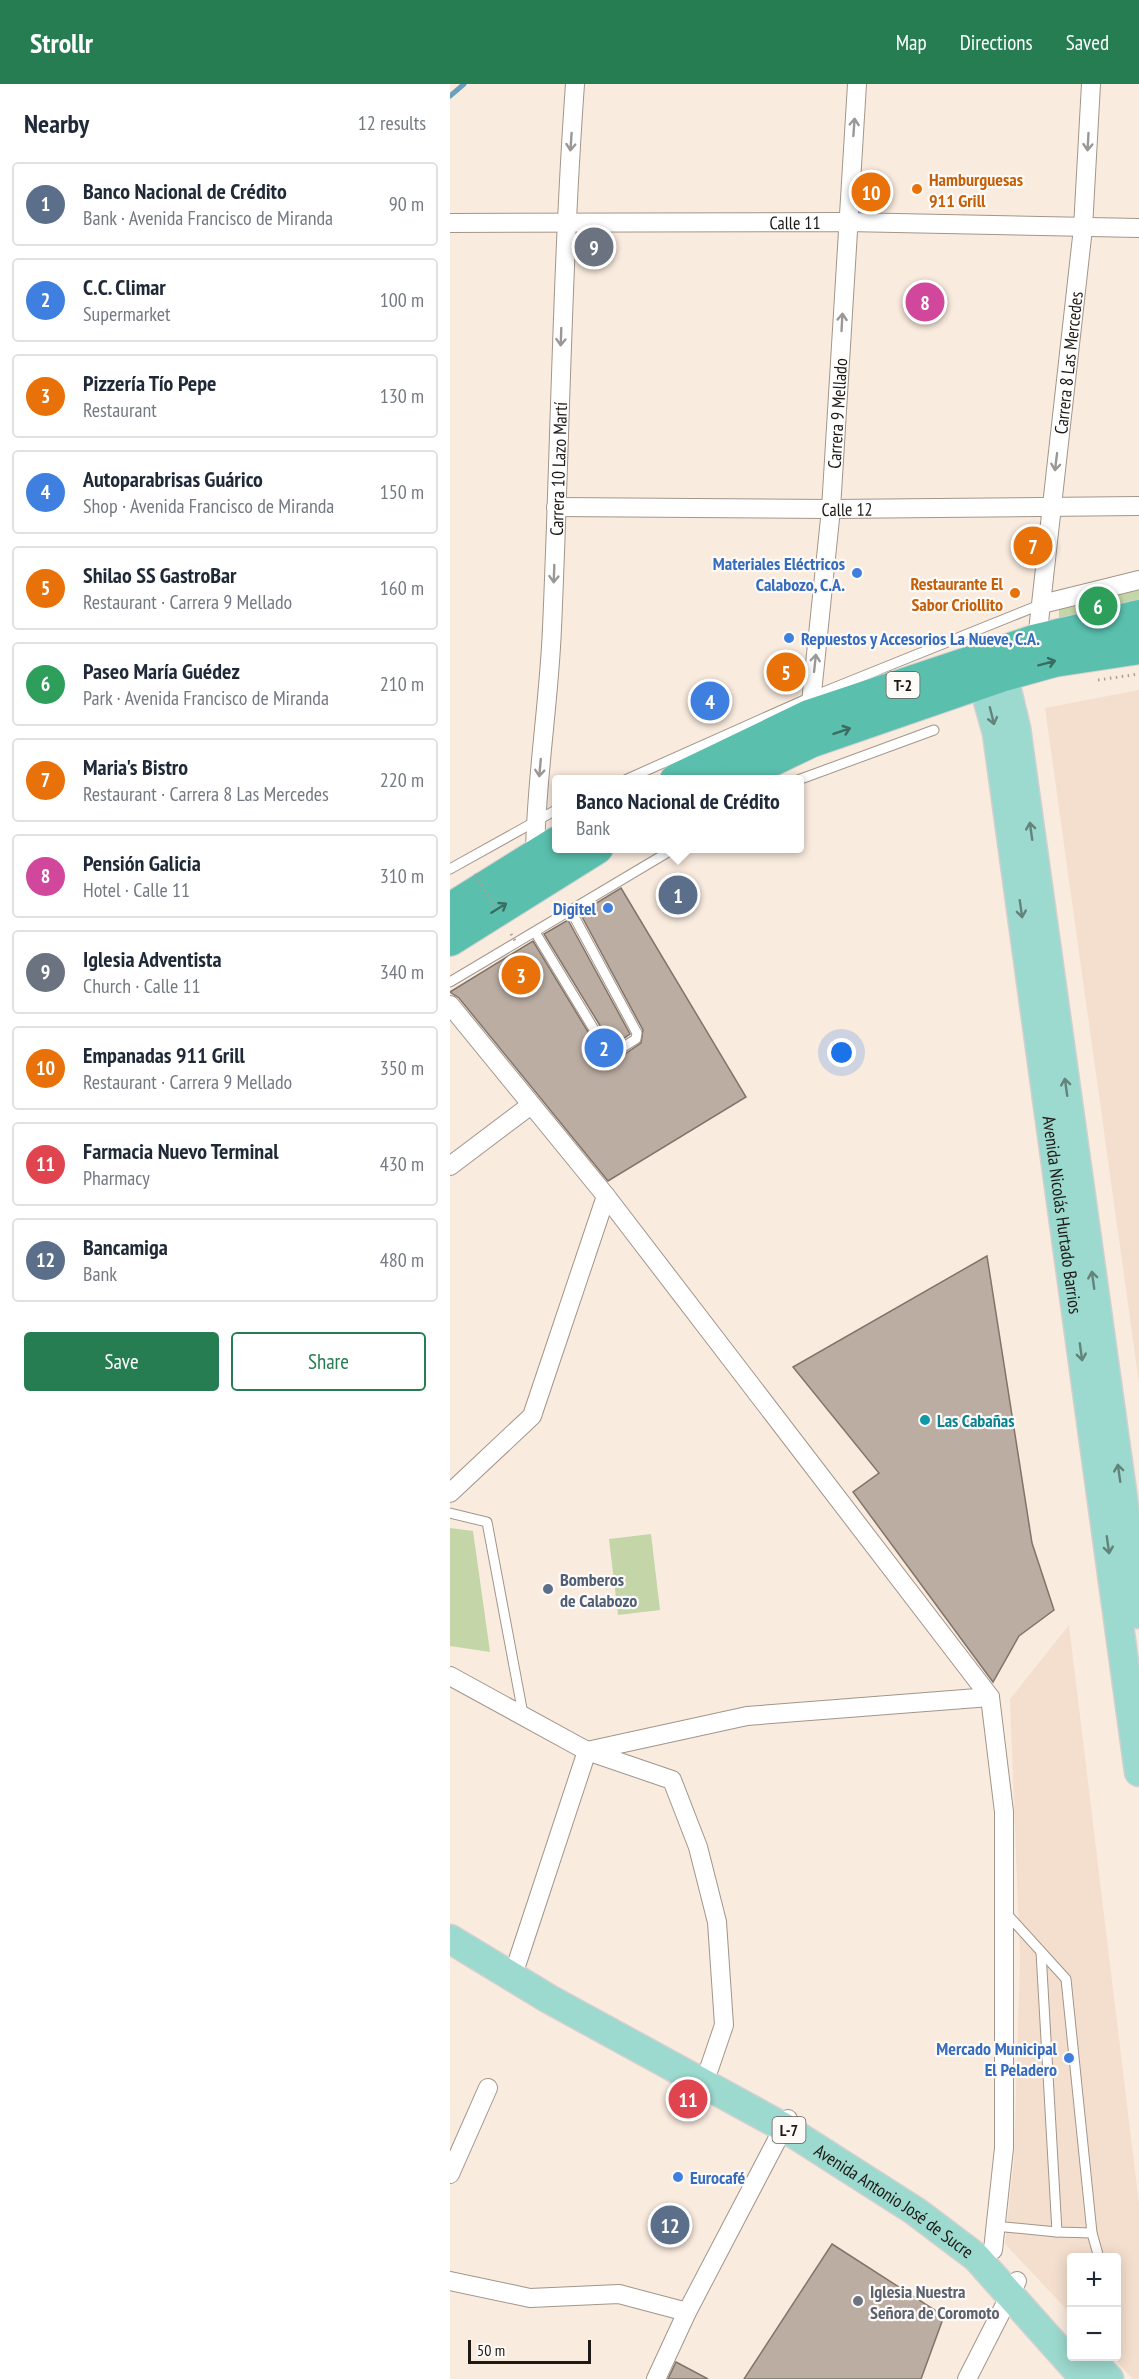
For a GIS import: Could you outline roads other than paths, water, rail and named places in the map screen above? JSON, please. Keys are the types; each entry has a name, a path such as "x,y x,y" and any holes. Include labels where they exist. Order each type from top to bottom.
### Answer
{"highway":[{"name":"T-2","path":"991,668 1037,640 1139,616"},
{"name":"T-2","path":"687,775 810,718 991,668 1139,648"},
{"name":"T-2","path":"737,775 810,718"},
{"path":"452,929 546,849"},
{"path":"452,929 590,853"}],"main road":[{"name":"Avenida Nicolás Hurtado Barrios","path":"991,668 1016,728 1139,1614"},
{"name":"Avenida Nicolás Hurtado Barrios","path":"991,668 997,733 1139,1772"},
{"name":"Avenida Antonio José de Sucre","path":"450,1922 518,1963 710,2069 915,2211 1014,2288 1067,2335"},
{"name":"Avenida Antonio José de Sucre","path":"450,1939 549,1999 787,2122 921,2200 993,2238 1014,2288 1085,2379"},
{"path":"1093,2361 1109,2379"}],"street":[{"name":"Carrera 10 Lazo Martí","path":"546,849 536,819 552,631 565,224 575,84"},
{"name":"Carrera 9 Mellado","path":"810,718 831,509 858,84"},
{"name":"Carrera 8 Las Mercedes","path":"1037,640 1083,228 1091,84"},
{"name":"Calle 11","path":"450,223 848,222 1139,228"},
{"name":"Calle 12","path":"556,507 831,509 1139,506"},
{"path":"1042,604 1139,580"},
{"path":"450,1005 606,1196 990,1697 1005,1812 1004,2148 993,2238"},
{"path":"450,1166 531,1105"},
{"path":"450,1493 532,1416 606,1196"},
{"path":"450,1676 587,1751 672,1780 695,1838 717,1922 724,2025 710,2069"},
{"path":"587,1751 747,1716 990,1697"},
{"path":"518,1963 587,1751"},
{"path":"450,2174 488,2088"},
{"path":"656,2379 687,2312 787,2122"},
{"path":"450,2281 530,2298 619,2294 687,2312"},
{"path":"967,2379 1014,2288"}],"lane":[{"path":"640,775 810,718 1042,604"},
{"path":"804,778 934,730"},
{"path":"450,869 552,812"},
{"path":"450,982 668,853"},
{"path":"536,932 601,1041 608,1050 615,1052 636,1039 637,1033 571,911"},
{"path":"450,1512 487,1522 523,1716"},
{"path":"1004,1911 1066,1979 1092,2233 1098,2253"},
{"path":"1041,1952 1058,2232"},
{"path":"993,2238 1058,2232 1092,2233"}],"waterway":[{"path":"450,96 464,84"}],"place":[{"name":"Hamburguesas 911 Grill","path":"917,189"},
{"name":"Empanadas 911 Grill","path":"871,192"},
{"name":"Iglesia Adventista","path":"594,247"},
{"name":"Pensión Galicia","path":"925,302"},
{"name":"Maria's Bistro","path":"1033,546"},
{"name":"Materiales Eléctricos Calabozo, C.A.","path":"857,573"},
{"name":"Restaurante El Sabor Criollito","path":"1015,593"},
{"name":"Paseo María Guédez","path":"1098,606"},
{"name":"Repuestos y Accesorios La Nueve, C.A.","path":"789,638"},
{"name":"Shilao SS GastroBar","path":"786,672"},
{"name":"Autoparabrisas Guárico","path":"710,701"},
{"name":"Banco Nacional de Crédito","path":"678,895"},
{"name":"Digitel","path":"608,908"},
{"name":"Pizzería Tío Pepe","path":"521,975"},
{"name":"C.C. Climar","path":"604,1048"},
{"name":"Las Cabañas","path":"925,1420"},
{"name":"Bomberos de Calabozo","path":"548,1589"},
{"name":"Mercado Municipal El Peladero","path":"1069,2058"},
{"name":"Farmacia Nuevo Terminal","path":"688,2099"},
{"name":"Eurocafé","path":"678,2177"},
{"name":"Bancamiga","path":"670,2225"},
{"name":"Iglesia Nuestra Señora de Coromoto","path":"858,2301"}]}
